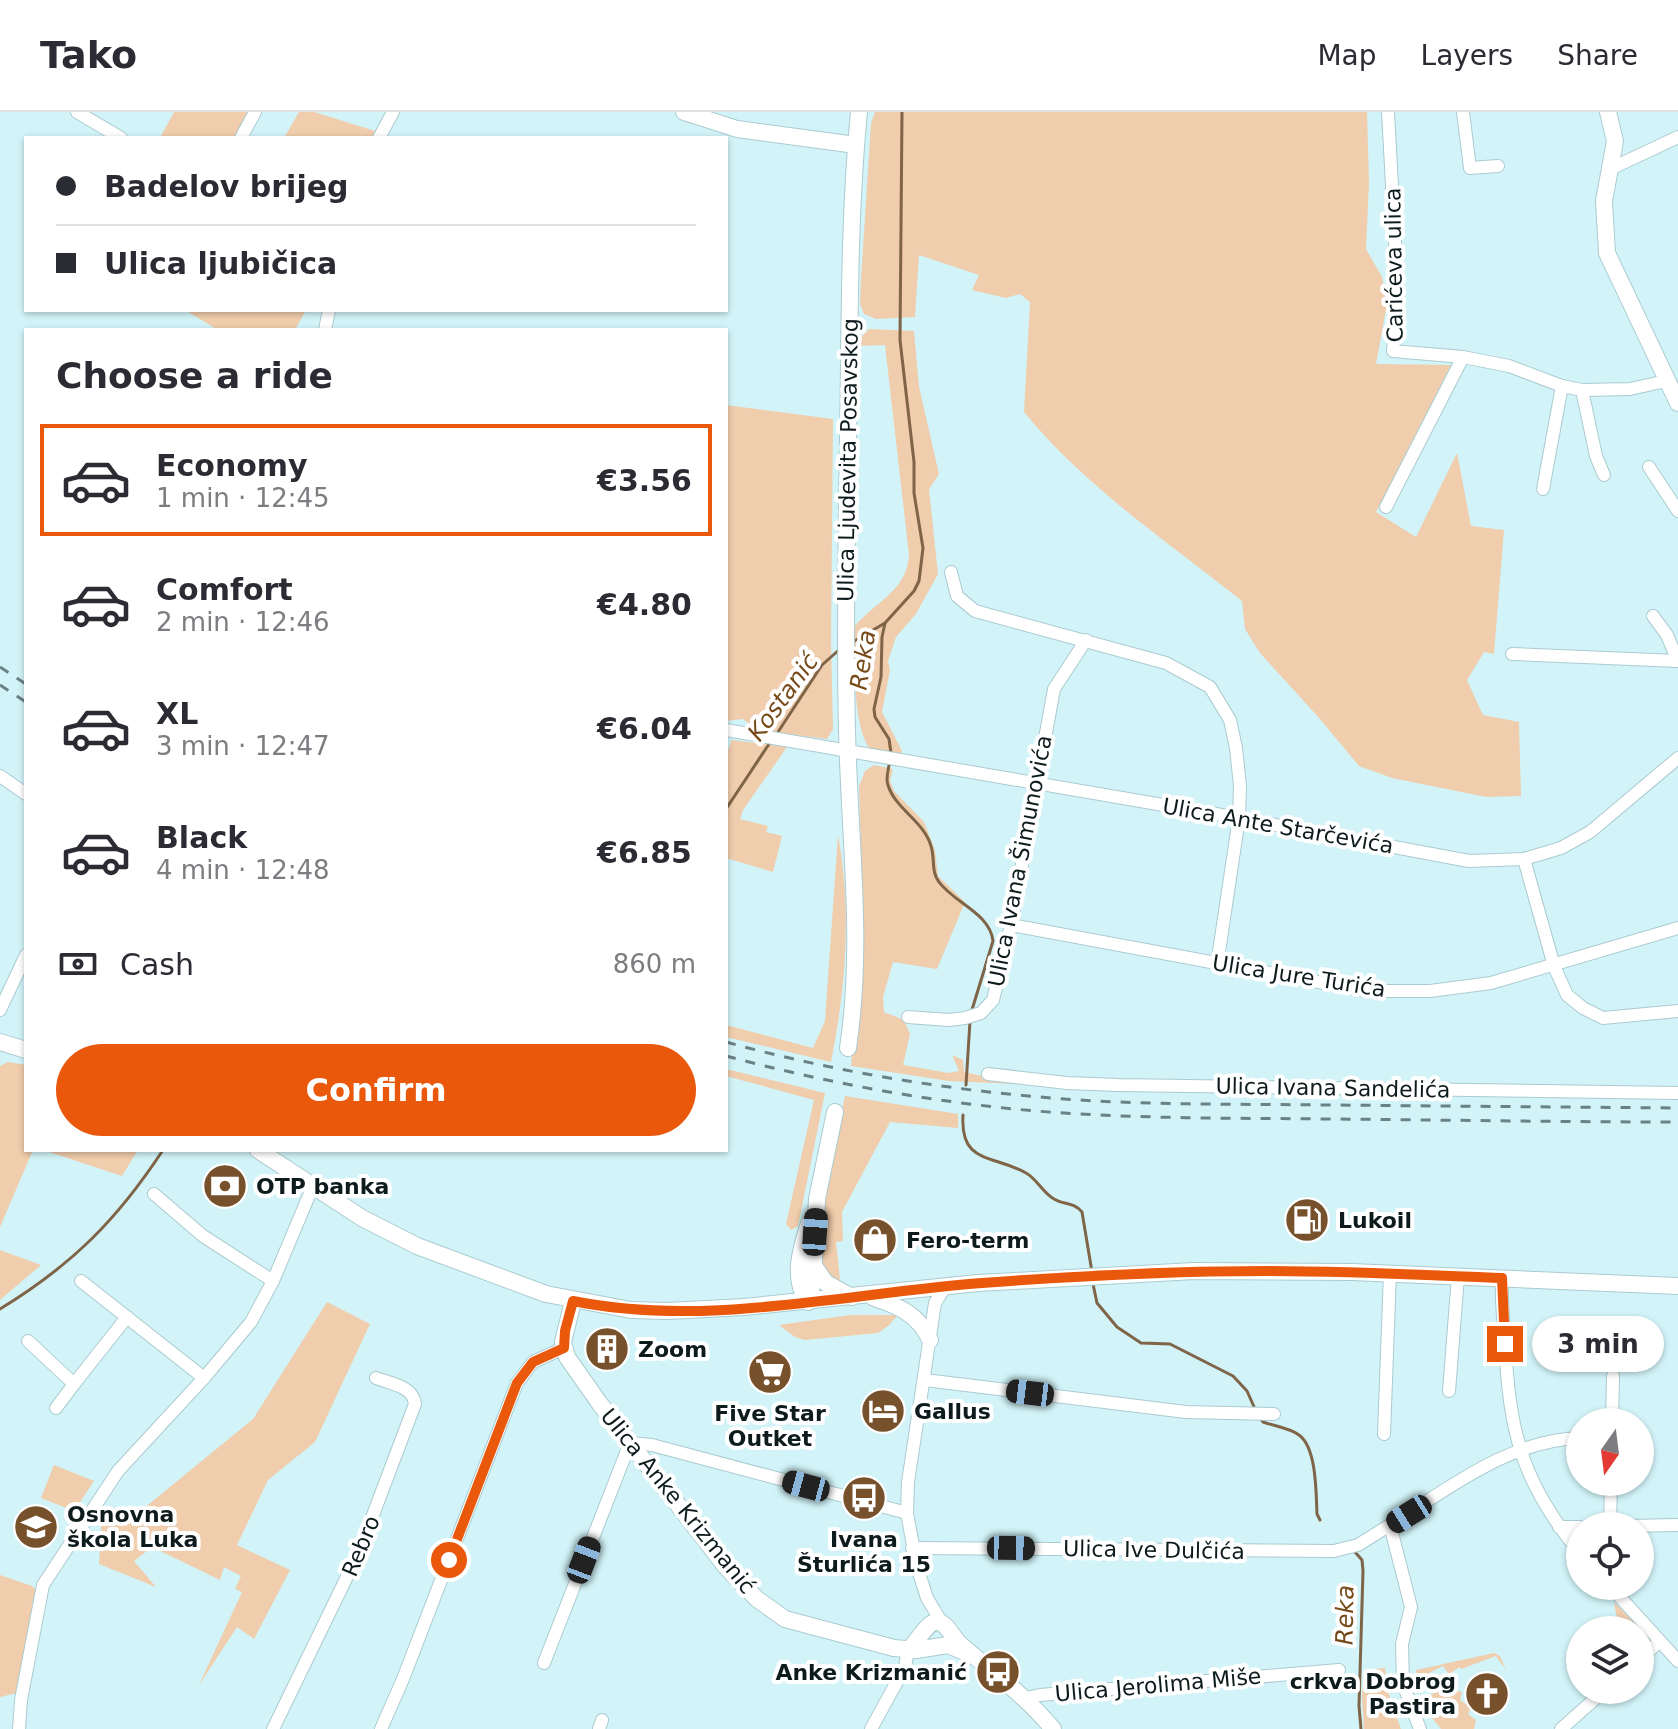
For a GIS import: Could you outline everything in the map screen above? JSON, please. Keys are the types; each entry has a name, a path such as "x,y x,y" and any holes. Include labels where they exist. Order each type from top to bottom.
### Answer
{"main road":[{"path":"684,112 737,129 856,145"},
{"name":"Ulica Ljudevita Posavskog","path":"848,1048 855,972 856,911 848,751 849,324 859,112"},
{"path":"1608,112 1615,141 1604,201 1607,253 1678,403"},
{"path":"0,1042 24,1049"},
{"path":"808,1302 813,1286 806,1266 835,1112"},
{"path":"261,1152 362,1218 417,1246 573,1301 648,1311 773,1305 945,1287 1088,1277 1222,1271 1390,1273 1678,1286"},
{"path":"806,1266 826,1283 909,1313 921,1324 930,1340"},
{"path":"773,1305 806,1266"},
{"path":"564,1348 573,1301"},
{"name":"Ulica Anke Krizmanić","path":"564,1348 630,1443 726,1567 772,1611 796,1622 908,1650 936,1634"},
{"path":"936,1634 970,1654 1026,1698 1053,1729"}],"street":[{"path":"77,112 118,136"},
{"path":"242,136 255,112"},
{"path":"380,136 393,112"},
{"name":"Carićeva ulica","path":"1388,112 1398,296 1393,351 1463,357 1509,366 1562,386 1582,390 1630,389 1666,381"},
{"path":"1463,112 1470,168 1498,166"},
{"path":"1610,169 1678,137"},
{"path":"1386,507 1463,357"},
{"path":"1543,489 1562,386"},
{"path":"1582,390 1596,456 1604,475"},
{"path":"1649,467 1678,511"},
{"path":"951,572 957,596 975,611 1166,663 1210,687 1230,720 1240,786 1239,818 1217,965"},
{"path":"1512,654 1678,661 1667,635 1653,616"},
{"name":"Ulica Ivana Šimunovića","path":"908,1017 949,1020 970,1017 981,1013 993,1000 1011,925 1054,689 1086,640"},
{"name":"Ulica Ante Starčevića","path":"728,730 1469,861 1524,859 1561,848 1590,832 1678,758"},
{"path":"0,776 24,793"},
{"path":"1524,859 1554,966 1567,995 1603,1018 1678,1011"},
{"name":"Ulica Jure Turića","path":"1011,925 1367,991 1430,991 1491,983 1678,928"},
{"path":"0,1010 24,959"},
{"name":"Ulica Ivana Sandelića","path":"988,1074 1118,1085 1678,1093"},
{"path":"19,1729 21,1700 43,1585 118,1471 251,1322 273,1281 313,1186"},
{"path":"154,1194 203,1236 273,1281"},
{"path":"1384,1434 1390,1273"},
{"path":"1449,1391 1458,1276"},
{"path":"1502,1278 1508,1400 1520,1450 1538,1494 1566,1536"},
{"path":"81,1281 204,1378"},
{"path":"936,1634 912,1548 907,1513 908,1482 935,1300 945,1287"},
{"path":"56,1408 127,1317"},
{"path":"28,1341 74,1384"},
{"path":"381,1729 517,1383 533,1362 564,1348"},
{"path":"1612,1408 1613,1376"},
{"name":"Rebro","path":"273,1729 359,1552 415,1404 409,1391 376,1378"},
{"path":"925,1380 1186,1412 1269,1413"},
{"name":"Ulica Ive Dulčića","path":"912,1548 1334,1551 1358,1545 1507,1455 1566,1439"},
{"path":"544,1663 630,1443 652,1445 907,1513"},
{"path":"1390,1525 1411,1607 1402,1644 1403,1684 1420,1729"},
{"path":"1654,1525 1678,1525"},
{"path":"1559,1527 1566,1527"},
{"path":"1623,1600 1678,1661"},
{"path":"1654,1646 1660,1641"},
{"path":"871,1729 905,1667 908,1650"},
{"name":"Ulica Jerolima Miše","path":"1026,1698 1339,1670"},
{"path":"1561,1729 1589,1704"}],"shaded area":[{"path":"174,112 254,112 241,136 161,136"},
{"path":"299,112 314,112 375,131 372,136 285,136"},
{"path":"875,112 1367,112 1369,183 1366,249 1382,277 1387,304 1376,364 1451,365 1376,512 1416,537 1457,453 1471,526 1504,530 1494,654 1484,652 1467,680 1483,715 1519,722 1521,796 1486,797 1392,778 1359,766 1260,653 1245,629 1242,601 1100,489 1024,412 1030,302 1020,294 1006,298 972,290 979,275 919,255 915,317 876,319 864,314 860,304 861,279 871,123"},
{"path":"188,312 305,312 296,328 215,328"},
{"path":"869,329 914,331 919,387 939,474 929,489 938,574 916,614 896,637 888,661 890,670 882,712 902,751 900,755 871,751 864,739 857,708 854,627 897,587 903,578 909,555 885,345 857,346 857,341"},
{"path":"728,405 833,419 833,729 827,739 757,730 743,719 728,721"},
{"path":"732,740 787,747 743,810 740,819 768,826 766,832 782,836 773,872 728,859 728,750"},
{"path":"874,765 893,769 890,781 894,791 924,822 935,850 938,876 965,902 937,969 893,962 883,997 884,1012 904,1020 910,1034 903,1065 949,1073 959,1071 952,1055 963,1060 964,1072 982,1076 982,1079 1016,1084 949,1081 851,1066 863,915 859,786 865,771"},
{"path":"838,835 846,920 840,1006 831,1062 728,1037 728,1026 813,1048 825,1021"},
{"path":"8,1062 24,1065 24,1152 32,1152 0,1227 0,1066"},
{"path":"728,1069 825,1093 798,1226 791,1230 786,1224 814,1100 728,1077"},
{"path":"845,1096 958,1114 958,1128 890,1122 842,1212 843,1241 836,1242 838,1281 822,1265 818,1243 823,1202"},
{"path":"49,1152 137,1152 122,1176"},
{"path":"0,1250 41,1265 0,1300"},
{"path":"327,1302 370,1324 315,1442 268,1480 237,1545 290,1570 254,1639 237,1627 199,1685 242,1592 235,1589 241,1576 224,1567 220,1580 152,1547 134,1561 156,1587 99,1564 102,1514 132,1518 253,1419"},
{"path":"850,1315 898,1315 878,1333 805,1340 779,1325"},
{"path":"54,1465 94,1481 74,1511 41,1498"},
{"path":"0,1575 32,1586 37,1591 17,1693 0,1697"},
{"path":"1614,1602 1628,1616 1616,1616"},
{"path":"1494,1653 1500,1656 1506,1670 1496,1656 1460,1667 1449,1674 1443,1666 1423,1676 1425,1683 1420,1686 1416,1670"},
{"path":"1385,1668 1388,1692 1401,1729 1364,1729 1364,1670"},
{"path":"1446,1688 1462,1692 1460,1700 1470,1709 1468,1714 1476,1720 1474,1729 1441,1729 1432,1718 1425,1697"}],"waterway":[{"name":"Reka","path":"891,753 889,739 875,717 874,709 881,677 882,637 885,623 914,591 919,581 923,548 914,493 914,462 900,340 902,112"},
{"name":"Kostanić","path":"851,643 885,623"},
{"name":"Kostanić","path":"776,735 822,665 840,649"},
{"name":"Kostanić","path":"728,806 771,741"},
{"name":"Reka","path":"890,760 888,785 897,801 927,837 937,878 979,916 990,931 993,941 971,1013"},
{"name":"Reka","path":"966,1085 970,1021"},
{"name":"Reka","path":"963,1115 963,1131 973,1150 1026,1173 1050,1196 1082,1212 1092,1272"},
{"name":"Kostanić","path":"0,1309 49,1275 91,1239 128,1198 162,1152"},
{"name":"Reka","path":"1093,1284 1097,1303 1117,1327 1141,1343 1170,1344 1233,1376 1247,1391 1255,1409"},
{"name":"Reka","path":"1261,1419 1287,1429 1305,1441 1312,1460 1320,1520"},
{"name":"Reka","path":"1355,1552 1362,1560 1363,1571 1361,1729"}],"railway":[{"path":"0,667 24,683"},
{"path":"0,685 24,701"},
{"path":"728,1043 863,1073 956,1088 1049,1098 1183,1104 1678,1108"},
{"path":"728,1056 802,1075 918,1097 1073,1114 1184,1118 1678,1122"}],"place":[{"name":"OTP banka","path":"225,1186"},
{"name":"Lukoil","path":"1307,1220"},
{"name":"Fero-term","path":"875,1240"},
{"name":"Zoom","path":"607,1349"},
{"name":"Five Star Outket","path":"770,1372"},
{"name":"Gallus","path":"883,1411"},
{"name":"Ivana Šturlića 15","path":"864,1498"},
{"name":"Osnovna škola Luka","path":"36,1527"},
{"name":"Anke Krizmanić","path":"998,1672"},
{"name":"crkva Dobrog Pastira","path":"1487,1694"}],"route":[{"path":"449,1560 517,1383 539,1357 564,1348 573,1301 639,1311 692,1310 808,1302 978,1283 1194,1271 1390,1273 1502,1278 1505,1344"}]}
